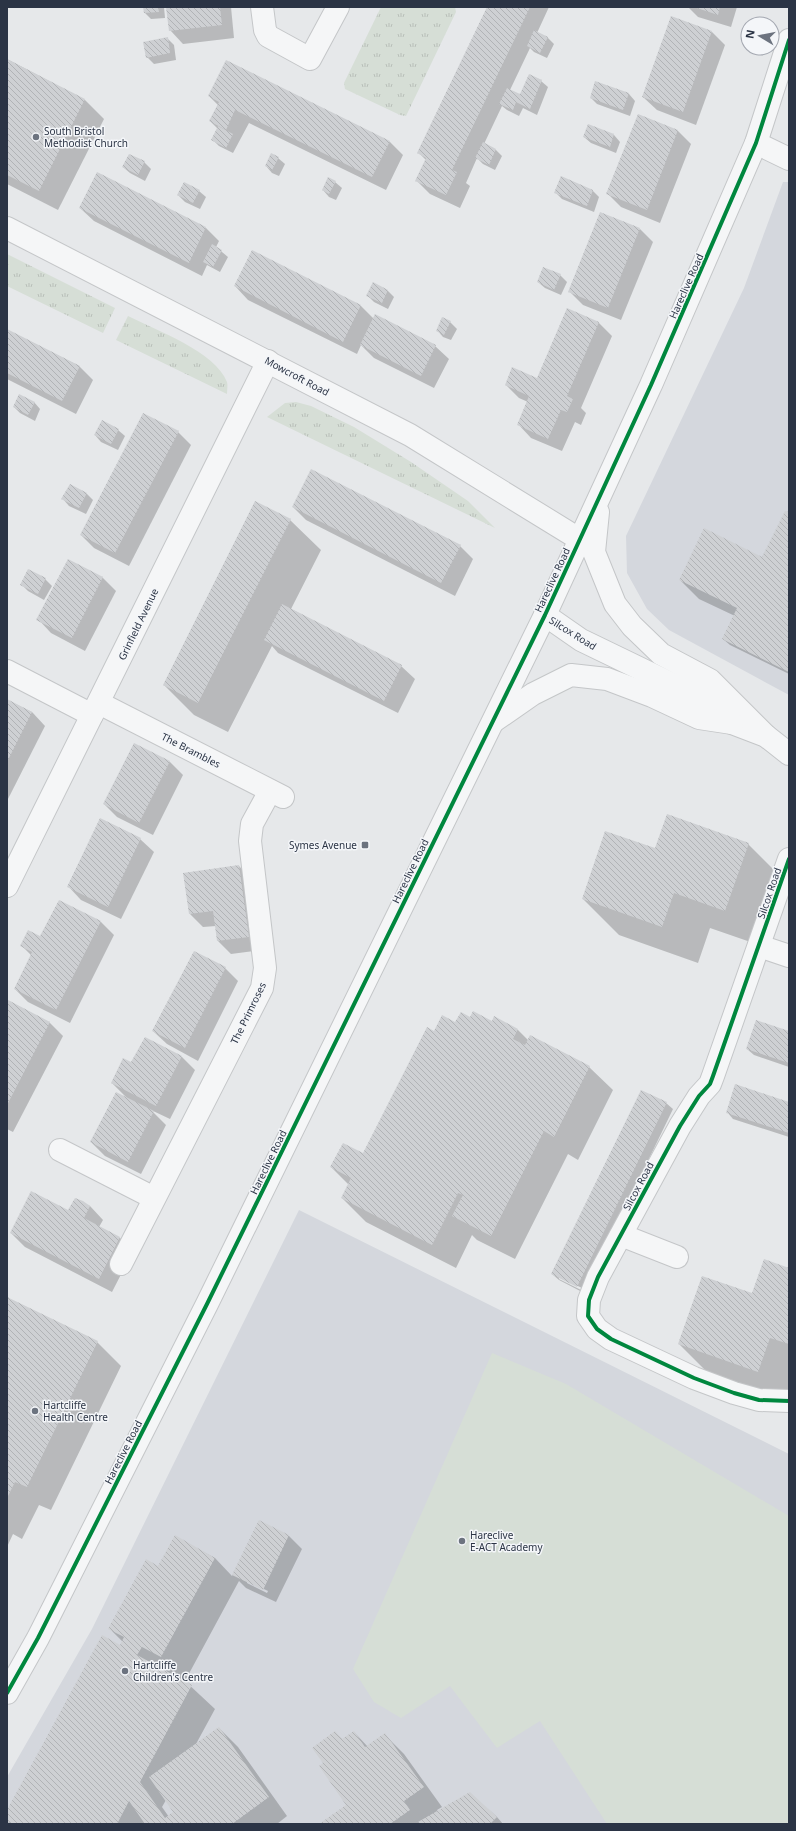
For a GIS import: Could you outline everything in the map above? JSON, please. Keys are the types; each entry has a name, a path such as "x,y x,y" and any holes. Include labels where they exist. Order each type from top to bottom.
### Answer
{"street":[{"path":"262,7 265,30 268,36 310,59 338,7"},
{"name":"Hareclive Road","path":"7,1693 38,1638 210,1298 545,615 654,377 756,143 789,40"},
{"path":"756,143 789,159"},
{"name":"Mowcroft Road","path":"7,228 410,435 579,539"},
{"name":"Grinfield Avenue","path":"7,886 268,361"},
{"path":"600,495 594,552 615,604 632,626 661,654 710,680 766,736"},
{"name":"Silcox Road","path":"545,615 581,640 707,701 732,723 766,736 789,754"},
{"name":"The Brambles","path":"7,671 96,709 277,794"},
{"path":"492,722 533,694 571,676 607,679 652,696 699,718 732,723"},
{"name":"The Primroses","path":"121,1264 262,988 265,968 250,841 252,824 277,794"},
{"name":"Silcox Road","path":"789,859 710,1084 699,1096 680,1126 598,1278 589,1300 588,1316 597,1329 611,1339 694,1378 752,1398 789,1401"},
{"path":"759,946 789,956"},
{"path":"60,1150 154,1198"},
{"path":"621,1235 677,1257"}],"shaded area":[{"path":"783,182 789,182 789,695 669,630 647,609 627,573 626,536 744,288"},
{"name":"Hareclive E-ACT Academy","path":"299,1210 789,1454 789,1824 7,1824 7,1777 92,1629"}],"green space":[{"path":"381,7 455,7 456,12 406,116 400,115 345,89 344,83"},
{"path":"7,254 115,308 103,333 7,286"},
{"path":"128,316 184,343 211,361 227,382 227,394 116,340"},
{"path":"296,402 311,406 354,427 411,462 468,501 495,528 267,417 285,403"},
{"path":"492,1353 566,1384 789,1516 789,1824 607,1824 540,1721 497,1748 450,1686 401,1718 374,1702 353,1669"}],"building":[{"path":"143,7 158,7 159,12 144,13"},
{"path":"166,7 220,7 222,25 169,31"},
{"path":"487,7 530,7 452,170 457,172 446,195 415,181 426,158 417,153"},
{"path":"694,7 720,7 718,15"},
{"path":"671,16 712,31 683,112 642,97"},
{"path":"534,30 548,37 540,53 527,46"},
{"path":"168,37 170,53 146,58 143,42"},
{"name":"South Bristol Methodist Church","path":"7,59 85,99 39,191 7,175"},
{"path":"226,60 390,141 372,177 235,110 226,130 209,121 219,102 208,96"},
{"path":"529,74 542,80 530,109 516,102 513,110 499,104 507,88 520,94"},
{"path":"595,81 629,93 623,110 590,98"},
{"path":"638,114 678,130 647,210 606,194"},
{"path":"588,124 614,134 610,147 583,137"},
{"path":"218,126 233,134 226,148 211,140"},
{"path":"483,142 496,149 489,165 475,158"},
{"path":"271,153 279,157 272,170 265,166"},
{"path":"129,154 145,161 138,175 122,167"},
{"path":"97,172 206,227 189,263 79,208"},
{"path":"561,176 593,190 587,206 554,193"},
{"path":"328,177 336,181 329,194 322,190"},
{"path":"184,182 200,190 193,203 177,195"},
{"path":"600,212 640,228 608,308 568,292"},
{"path":"212,244 222,250 213,267 203,262"},
{"path":"252,250 361,305 343,342 234,286"},
{"path":"543,267 561,274 554,290 537,282"},
{"path":"373,282 388,290 382,303 366,296"},
{"path":"567,308 599,322 567,396 573,399 567,412 561,410 548,439 517,425 529,396 505,385 512,367 537,378"},
{"path":"375,314 436,345 421,376 360,345"},
{"path":"442,317 451,321 444,335 436,331"},
{"path":"7,329 80,366 62,401 7,373"},
{"path":"19,394 35,402 28,415 13,407"},
{"path":"143,413 179,431 115,553 80,535"},
{"path":"102,420 119,429 111,444 94,435"},
{"path":"311,469 461,545 441,583 292,507"},
{"path":"70,484 87,493 79,508 61,499"},
{"path":"255,501 291,519 198,703 163,685"},
{"path":"785,511 789,512 789,672 722,639 737,608 679,580 704,528 762,557"},
{"path":"68,559 103,577 72,638 36,620"},
{"path":"28,569 46,578 38,594 20,585"},
{"path":"282,604 402,665 384,701 264,640"},
{"path":"7,699 32,712 7,762"},
{"path":"134,743 170,761 139,823 103,804"},
{"path":"667,814 749,843 725,911 674,893 662,927 582,899 605,831 655,848"},
{"path":"100,818 141,838 108,907 67,887"},
{"path":"239,865 249,937 217,941 213,911 189,914 183,873"},
{"path":"59,900 101,921 56,1010 14,989 32,952 20,946 28,930 40,936"},
{"path":"194,951 226,967 185,1048 152,1031"},
{"path":"8,1000 50,1022 7,1105 7,1002"},
{"path":"473,1011 492,1021 494,1016 518,1029 513,1039 525,1045 530,1035 590,1066 554,1137 544,1131 491,1236 452,1216 463,1195 458,1193 432,1245 341,1198 351,1178 330,1167 343,1143 363,1153 427,1027 434,1031 442,1015 455,1022 461,1012 470,1017"},
{"path":"756,1020 789,1031 789,1063 746,1049"},
{"path":"145,1037 182,1056 156,1106 111,1083 123,1058 131,1062"},
{"path":"735,1084 789,1102 789,1133 726,1113"},
{"path":"641,1090 667,1102 577,1287 551,1274"},
{"path":"116,1092 154,1111 128,1162 90,1142"},
{"path":"31,1191 68,1210 75,1198 83,1201 90,1206 84,1218 120,1237 99,1279 10,1233"},
{"path":"764,1259 789,1268 789,1344 770,1338 758,1372 678,1344 702,1276 752,1293"},
{"name":"Hartcliffe Health Centre","path":"7,1297 98,1341 27,1487 15,1482 7,1498"},
{"path":"259,1520 289,1535 263,1590 232,1575"},
{"name":"Hartcliffe Children's Centre","path":"175,1535 215,1558 161,1657 142,1647 137,1655 192,1685 140,1782 165,1818 173,1812 149,1777 219,1727 269,1797 232,1824 145,1824 129,1801 117,1824 13,1824 7,1821 7,1810 102,1635 120,1645 124,1637 108,1629 146,1559 158,1566"},
{"path":"335,1731 342,1739 354,1731 365,1747 385,1733 424,1787 404,1801 410,1810 390,1824 319,1824 346,1805 319,1766 323,1763 312,1748"},
{"path":"470,1792 497,1817 490,1824 421,1824 418,1822"}],"cycle path":[{"path":"7,1693 38,1638 207,1304 545,615 651,385 756,143 789,40"},
{"path":"789,859 710,1084 699,1096 680,1126 598,1277 589,1300 588,1316 597,1329 611,1339 694,1378 734,1393 759,1400 789,1401"}],"place":[{"name":"South Bristol Methodist Church","path":"36,137"},
{"name":"Symes Avenue","path":"365,845"},
{"name":"Hartcliffe Health Centre","path":"35,1411"},
{"name":"Hareclive E-ACT Academy","path":"462,1541"},
{"name":"Hartcliffe Children's Centre","path":"125,1671"}]}
